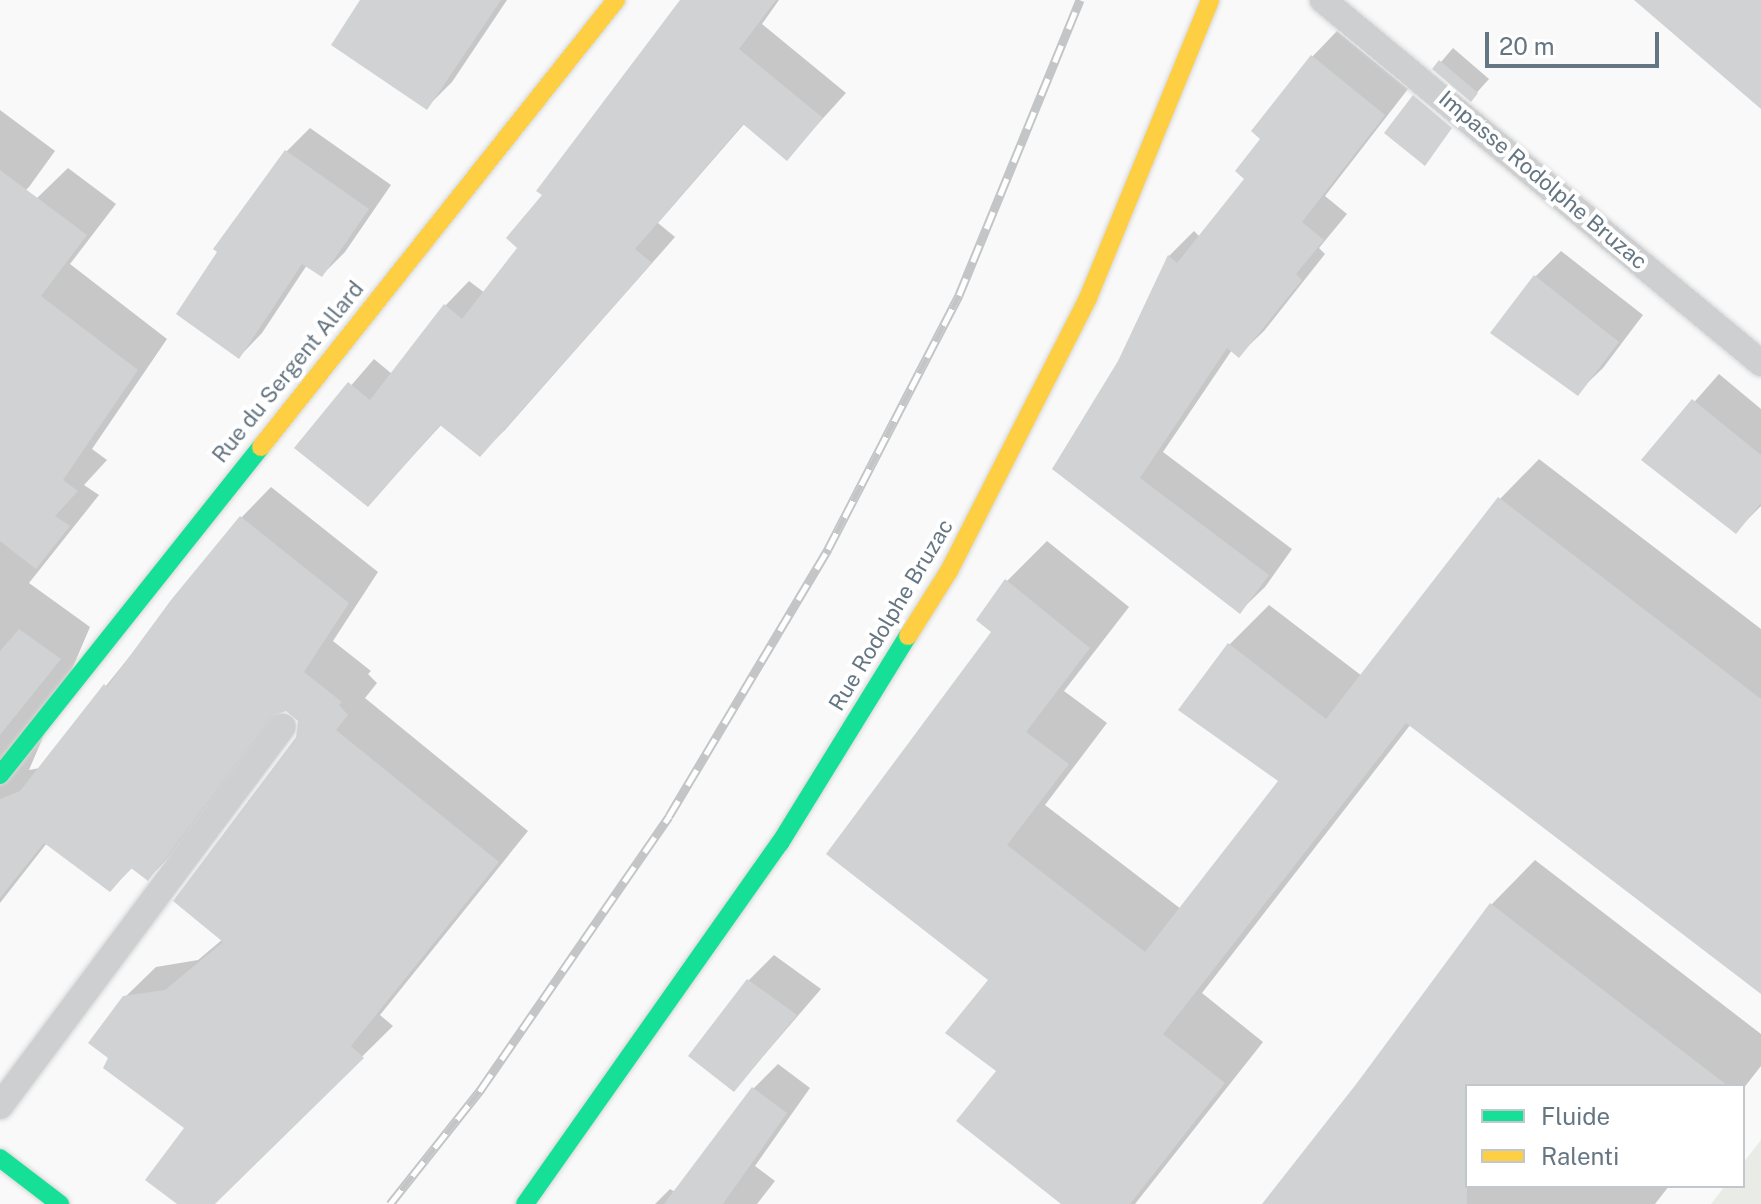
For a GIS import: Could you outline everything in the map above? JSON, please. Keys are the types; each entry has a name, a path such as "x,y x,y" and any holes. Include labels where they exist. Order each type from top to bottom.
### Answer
{"street":[{"name":"Rue du Sergent Allard","path":"0,775 616,0"},
{"name":"Rue Rodolphe Bruzac","path":"525,1204 780,843 949,571 1088,298 1210,0"},
{"path":"0,1158 60,1204"}],"lane":[{"name":"Impasse Rodolphe Bruzac","path":"1323,0 1761,363"},
{"path":"0,1106 283,727"}],"shaded area":[{"path":"1761,1140 1761,1204 1711,1204 1723,1188 1745,1188 1745,1160"}],"building":[{"path":"360,0 501,0 427,110 331,45"},
{"path":"680,0 776,0 739,49 823,118 787,161 743,124 635,249 652,263 480,457 440,425 368,507 294,448 348,382 370,400 444,304 462,319 517,248 506,238 542,195 536,191"},
{"path":"1634,0 1761,0 1761,109"},
{"path":"1311,55 1385,115 1302,222 1324,240 1296,274 1302,280 1239,358 1227,348 1140,478 1269,575 1240,614 1052,469 1118,361 1168,255 1177,263 1244,179 1235,171 1260,139 1251,131"},
{"path":"1439,60 1478,93 1471,102 1432,69"},
{"path":"1413,95 1452,128 1425,166 1384,133"},
{"path":"285,150 369,209 322,277 302,264 239,359 176,314 217,252 213,249"},
{"path":"0,170 87,235 41,296 138,370 63,480 78,491 55,516 70,526 36,569 0,541"},
{"path":"1534,275 1619,342 1578,396 1490,333"},
{"path":"1692,399 1761,455 1761,503 1736,534 1641,460"},
{"path":"1498,497 1761,699 1761,994 1406,723 1163,1034 1225,1083 1130,1204 1061,1204 956,1121 996,1071 945,1033 988,980 826,854 991,632 976,620 1005,579 1090,648 1026,732 1069,764 1007,845 1145,952 1278,781 1178,710 1228,643 1326,719"},
{"path":"240,516 349,603 304,672 342,702 339,705 348,715 336,730 499,862 351,1046 364,1058 215,1204 177,1204 145,1180 184,1128 103,1068 108,1058 88,1043 123,996 165,990 223,942 173,901 296,737 298,721 286,711 271,717 148,881 131,868 110,892 44,843 0,898 0,799 20,791 104,684 107,687 171,600"},
{"path":"19,629 61,659 0,735 0,651"},
{"path":"1490,903 1725,1084 1465,1084 1467,1204 1262,1204 1357,1083"},
{"path":"747,979 797,1015 734,1092 688,1056"},
{"path":"752,1087 787,1113 723,1204 664,1204"}],"railway":[{"path":"390,1204 481,1089 669,816 828,549 959,295 1080,0"}],"traffic: fast":[{"path":"0,775 261,447"},
{"path":"525,1204 780,843 908,636"},
{"path":"0,1158 60,1204"}],"traffic: slow":[{"path":"261,447 616,0"},
{"path":"908,636 949,571 1088,298 1210,0"}]}
